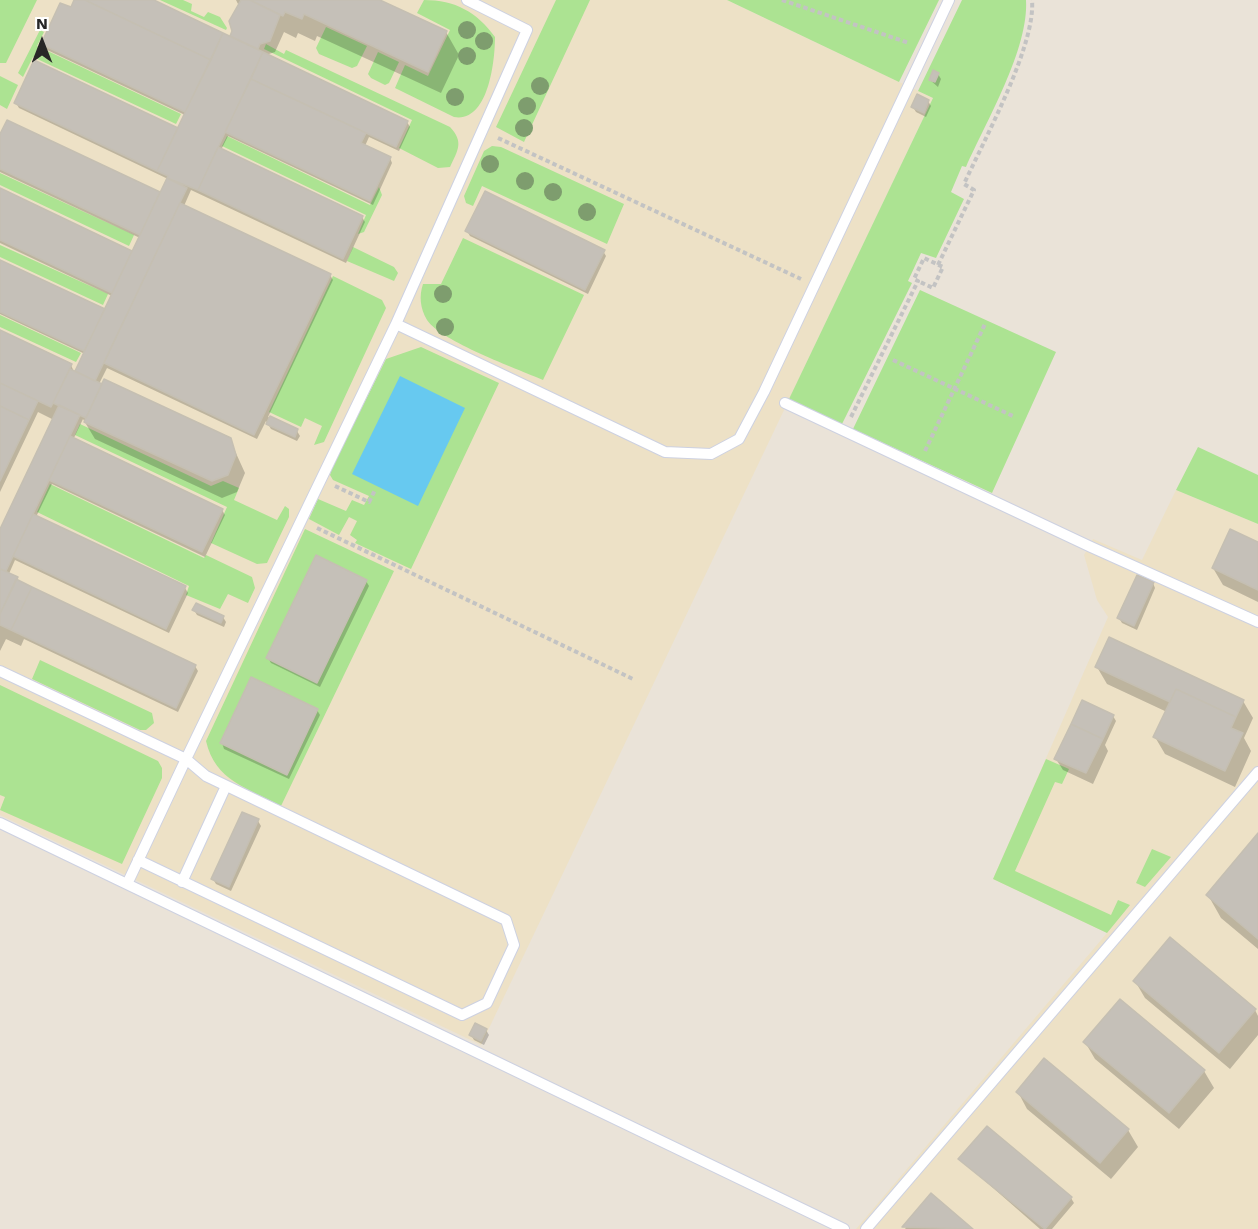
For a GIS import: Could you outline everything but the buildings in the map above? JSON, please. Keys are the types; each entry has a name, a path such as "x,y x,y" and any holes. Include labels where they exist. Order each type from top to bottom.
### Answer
{"lane":[{"path":"128,882 396,324 527,30 466,0"},
{"path":"396,324 665,452 711,454 739,439 764,393 949,0"},
{"path":"785,403 1258,622"},
{"path":"0,672 186,759 206,776 225,786 506,920 514,945 487,1004 462,1015 138,860"},
{"path":"866,1229 1258,772"},
{"path":"182,882 225,786"},
{"path":"0,823 128,882 844,1229"}],"path":[{"path":"782,0 926,48"},
{"path":"938,265 974,189 964,184 1021,57 1031,23 1032,0"},
{"path":"482,131 815,285"},
{"path":"924,258 943,267 933,288 918,280 914,279 924,258"},
{"path":"844,432 918,280"},
{"path":"918,466 985,324"},
{"path":"893,360 1015,417"},
{"path":"354,495 369,502 375,490"},
{"path":"301,520 633,679"}],"shaded area":[{"path":"0,0 727,0 933,98 481,1045 0,815"},
{"path":"1176,490 1258,524 1258,1229 856,1229 1107,933 993,879 1108,617 1097,600 1084,555 1093,539 1142,560"}],"green space":[{"path":"0,0 37,0 6,63 0,63"},
{"path":"160,0 183,0 192,4 191,11 204,17 208,12 220,17 227,28 226,30"},
{"path":"424,0 446,2 464,9 481,21 495,37 491,75 487,89 475,111 466,116 454,117 395,88 405,65 428,76 450,30 417,13"},
{"path":"556,0 590,0 524,142 496,127"},
{"path":"727,0 939,0 899,82"},
{"path":"962,0 1026,0 1021,40 995,107 966,167 962,166 951,192 964,199 936,258 921,253 908,281 912,283 842,424 789,399 933,98 918,91"},
{"path":"326,27 367,46 357,66 352,68 319,54 316,48"},
{"path":"40,30 44,32 37,46 181,114 176,124 33,57 23,77 18,73"},
{"path":"266,44 284,54 286,50 450,127 457,137 458,146 450,167 438,168 399,148 412,120 264,49"},
{"path":"378,52 399,62 389,83 385,85 368,74"},
{"path":"0,76 18,85 7,109 0,105"},
{"path":"227,136 370,205 379,187 382,195 364,232 358,234 366,215 222,146"},
{"path":"492,146 501,147 624,204 607,244 482,186 473,206 466,203 464,196 484,151"},
{"path":"0,173 134,235 129,246 0,185"},
{"path":"463,238 584,295 543,380 463,345 435,328 427,320 421,302 423,284 441,284"},
{"path":"0,245 108,294 103,305 0,257"},
{"path":"353,247 394,267 398,273 394,281 347,261"},
{"path":"333,276 382,300 386,308 324,442 314,445 322,426 305,418 301,427 269,412"},
{"path":"920,290 1056,352 992,493 853,429"},
{"path":"0,315 81,353 76,362 0,327"},
{"path":"421,347 499,383 411,569 355,543 357,540 350,535 357,521 349,517 339,535 309,519 318,499 346,511 352,500 364,505 369,496 333,480 330,475 332,468 386,359"},
{"path":"80,424 211,486 223,481 239,488 234,500 277,520 285,506 289,509 289,517 267,563 257,564 211,543 227,507 75,435"},
{"path":"1198,447 1258,475 1258,524 1176,490"},
{"path":"50,484 204,558 206,555 252,577 255,588 248,603 228,594 220,609 186,595 189,586 37,512"},
{"path":"305,529 394,571 281,806 234,782 217,766 210,755 206,741"},
{"path":"40,660 152,713 154,723 146,730 140,730 32,679"},
{"path":"0,685 158,761 162,768 162,778 122,864 0,810 5,797 0,795"},
{"path":"1046,759 1069,769 1062,784 1055,782 1015,871 1111,915 1118,900 1130,905 1107,933 993,879"},
{"path":"1152,849 1171,857 1145,887 1136,883"}],"water":[{"path":"400,376 465,408 418,506 352,474"}]}
